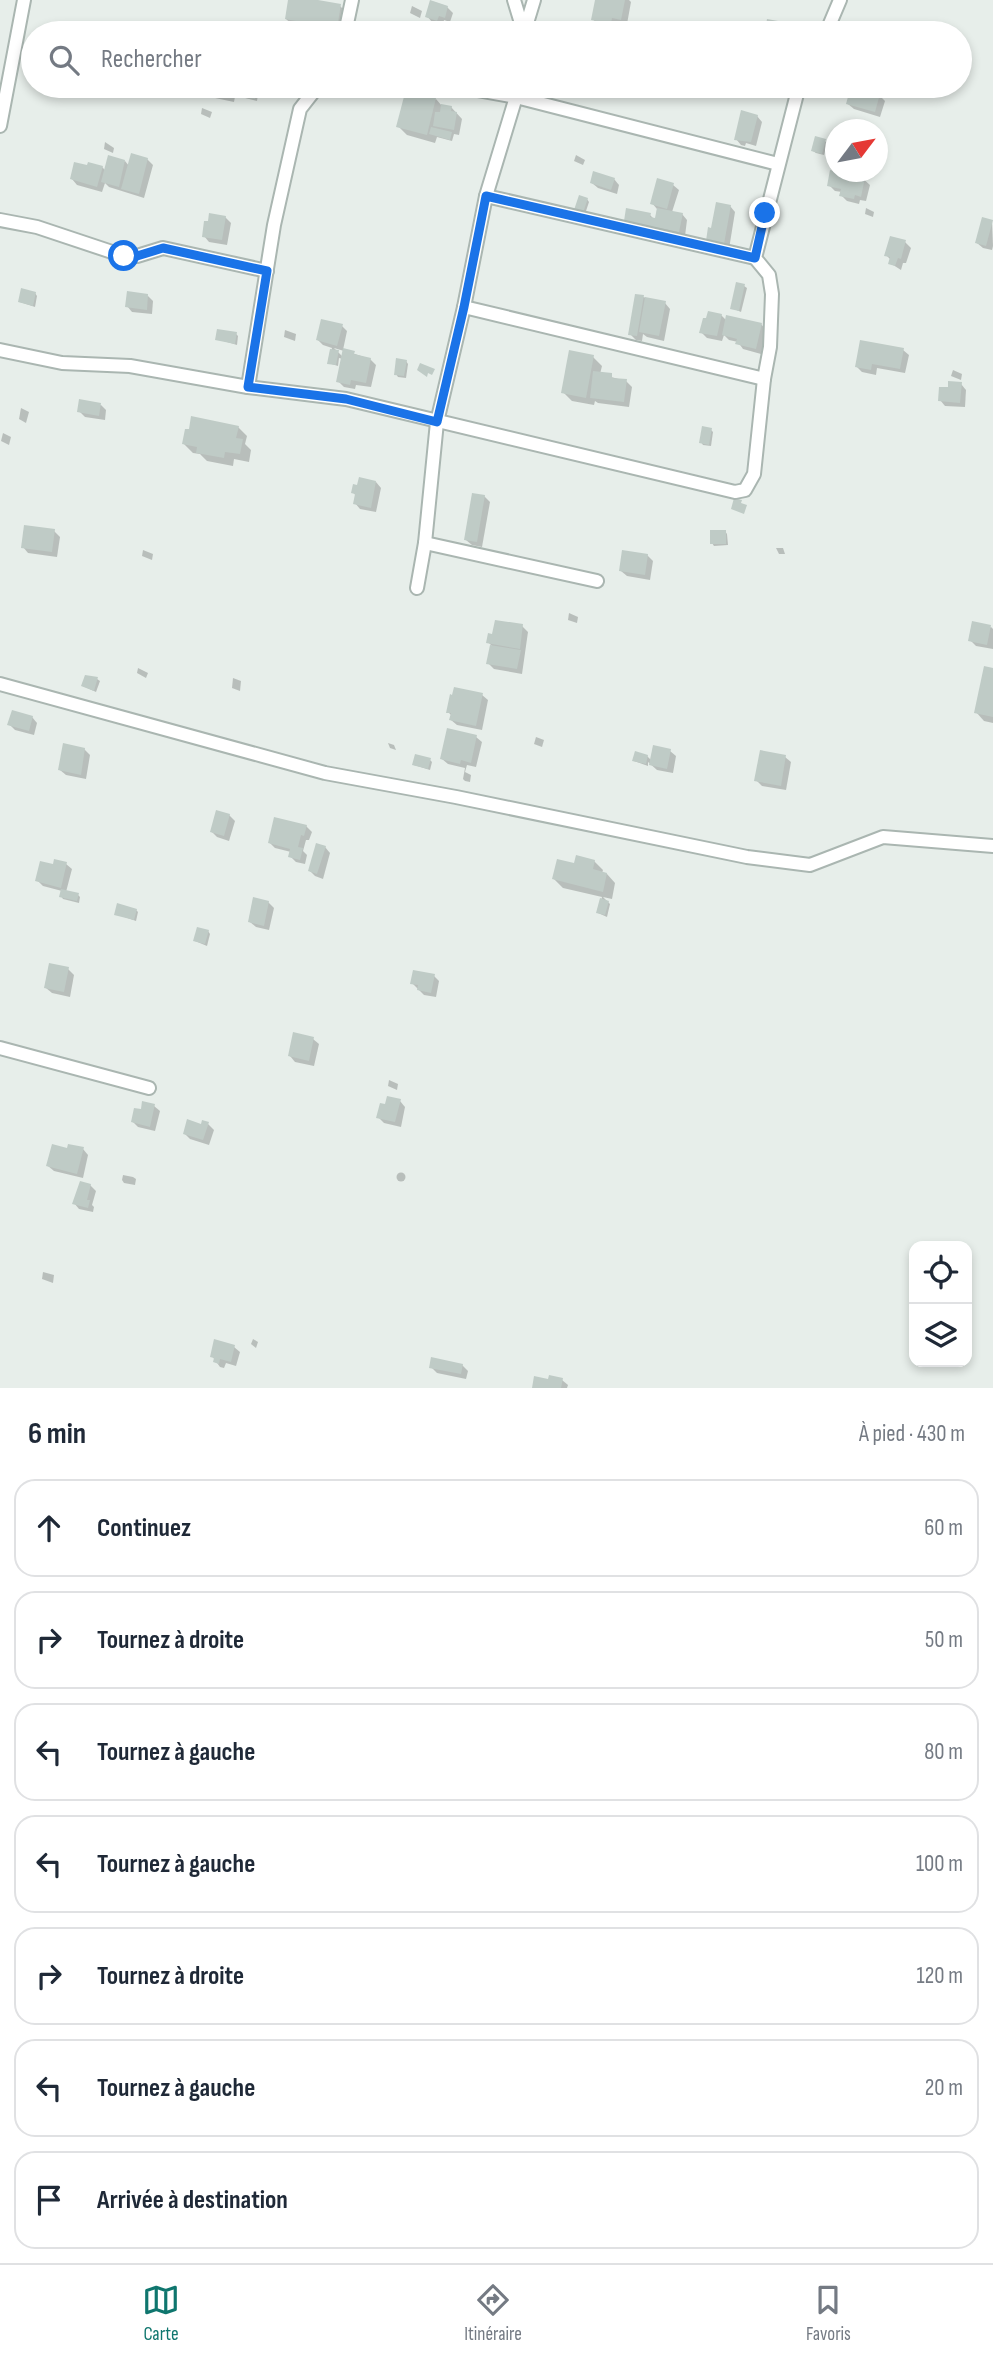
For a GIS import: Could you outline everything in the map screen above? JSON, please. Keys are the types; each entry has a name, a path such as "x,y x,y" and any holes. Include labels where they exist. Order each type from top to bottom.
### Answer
{"street":[{"path":"0,126 3,90 24,0"},
{"path":"348,21 352,0"},
{"path":"514,0 520,21"},
{"path":"528,21 534,0"},
{"path":"831,21 840,0"},
{"path":"248,387 274,225 300,109 309,98"},
{"path":"416,588 425,543 437,422 486,196 514,98"},
{"path":"538,98 778,164"},
{"path":"755,258 796,98"},
{"path":"0,350 62,363 130,366 248,387 346,399 735,492 745,490 754,474 770,347 772,294 769,275 755,258 486,196"},
{"path":"0,220 37,227 124,256 137,256 163,248 267,271"},
{"path":"464,307 764,379"},
{"path":"425,543 597,581"},
{"path":"0,684 325,774 456,797 747,857 810,864 883,837 993,846"},
{"path":"0,1048 149,1088"}],"building":[{"path":"288,0 318,0 341,4 338,21 285,19"},
{"path":"430,0 448,6 445,18 439,16 437,21 425,17"},
{"path":"595,0 625,0 621,20 591,20"},
{"path":"404,98 436,98 427,135 396,127"},
{"path":"848,98 879,98 875,112 846,104"},
{"path":"441,104 452,106 451,111 457,112 454,130 433,126 435,112 440,112"},
{"path":"741,110 758,115 751,142 734,140"},
{"path":"431,127 452,132 450,140 429,134"},
{"path":"815,136 825,139 822,154 811,151"},
{"path":"131,153 148,158 139,194 121,189"},
{"path":"108,155 125,160 119,187 101,182"},
{"path":"74,162 103,166 97,187 70,179"},
{"path":"593,171 615,178 611,190 590,183"},
{"path":"657,178 674,183 667,209 650,204"},
{"path":"828,182 864,182 861,197 855,195 854,199 839,196 841,189 827,186"},
{"path":"579,195 588,198 583,213 574,210"},
{"path":"716,202 731,205 724,244 706,241"},
{"path":"626,208 651,213 650,217 655,218 657,208 683,213 679,232 624,221"},
{"path":"209,213 226,216 222,240 202,237 204,221 208,221"},
{"path":"982,217 993,220 986,246 975,243"},
{"path":"890,236 906,240 901,259 898,258 895,266 888,264 890,257 884,256"},
{"path":"736,282 745,284 739,311 730,309"},
{"path":"21,288 36,292 33,306 18,302"},
{"path":"127,291 148,294 147,310 125,307"},
{"path":"635,294 644,295 637,336 628,335"},
{"path":"645,297 666,301 659,336 639,332"},
{"path":"708,311 722,314 717,336 699,333"},
{"path":"726,315 762,323 756,349 735,344 737,339 722,335"},
{"path":"321,319 343,324 337,346 316,340"},
{"path":"217,329 237,332 235,344 215,340"},
{"path":"860,340 904,348 900,369 872,364 871,370 855,367"},
{"path":"343,348 371,358 366,383 351,380 350,385 336,382"},
{"path":"330,349 339,350 336,365 327,364"},
{"path":"569,350 594,355 586,398 561,393"},
{"path":"396,358 407,360 404,376 394,375"},
{"path":"420,363 435,369 432,375 428,373 427,377 417,370"},
{"path":"593,371 612,373 612,378 627,379 624,402 590,398"},
{"path":"948,381 962,382 960,403 938,401 939,387 948,387"},
{"path":"79,399 101,403 99,416 77,412"},
{"path":"191,416 239,426 236,438 243,439 240,454 225,452 224,458 196,453 197,447 182,444"},
{"path":"702,426 712,428 709,445 699,443"},
{"path":"359,477 376,481 371,508 353,504 353,484 357,485"},
{"path":"472,493 485,495 477,542 464,540"},
{"path":"734,498 747,505 744,514 731,509"},
{"path":"24,525 55,529 52,552 21,548"},
{"path":"710,530 726,530 726,544 710,544"},
{"path":"622,550 648,554 645,575 619,571"},
{"path":"495,620 523,624 520,649 486,643 488,633 492,634"},
{"path":"972,621 991,625 987,645 968,641"},
{"path":"490,645 521,650 517,669 486,664"},
{"path":"984,666 993,668 993,717 974,713"},
{"path":"85,675 98,677 94,691 81,686"},
{"path":"454,687 483,693 476,726 449,720 451,713 446,713"},
{"path":"12,710 33,716 29,731 7,725"},
{"path":"447,728 477,735 471,763 461,760 460,764 440,759"},
{"path":"63,743 85,748 81,775 58,770"},
{"path":"653,745 671,749 667,769 649,765"},
{"path":"760,750 786,755 781,786 754,781"},
{"path":"635,751 648,755 646,764 632,761"},
{"path":"415,754 431,758 428,769 412,765"},
{"path":"216,810 230,814 224,836 210,832"},
{"path":"274,817 307,825 298,847 303,848 300,860 288,857 290,849 268,843"},
{"path":"316,843 326,846 317,874 308,871"},
{"path":"576,855 595,860 593,869 607,873 603,892 552,879 557,859 574,863"},
{"path":"54,859 67,862 61,888 35,881 40,861 53,864"},
{"path":"61,889 79,893 77,901 59,897"},
{"path":"253,897 269,901 264,926 248,922"},
{"path":"600,898 609,901 605,915 596,913"},
{"path":"117,903 137,909 134,920 114,915"},
{"path":"197,927 209,930 205,944 193,941"},
{"path":"49,963 69,967 64,992 44,988"},
{"path":"413,970 435,974 431,993 417,990 418,985 410,984"},
{"path":"293,1032 314,1037 309,1061 288,1056"},
{"path":"387,1096 401,1099 395,1122 376,1118 380,1103 385,1104"},
{"path":"142,1101 155,1104 150,1127 131,1122 134,1108 141,1109"},
{"path":"187,1119 201,1124 202,1120 209,1122 203,1140 183,1134"},
{"path":"52,1144 67,1148 68,1144 84,1147 77,1174 46,1166"},
{"path":"80,1181 91,1184 88,1208 72,1204"},
{"path":"214,1339 235,1345 231,1362 220,1359 219,1364 213,1362 214,1358 210,1357"},
{"path":"431,1357 463,1364 461,1374 429,1368"},
{"path":"549,1375 563,1378 561,1388 532,1388 534,1376 548,1379"}],"route":[{"path":"124,256 137,256 163,248 267,271 248,387 346,399 437,422 486,196 755,258 765,213"}]}
